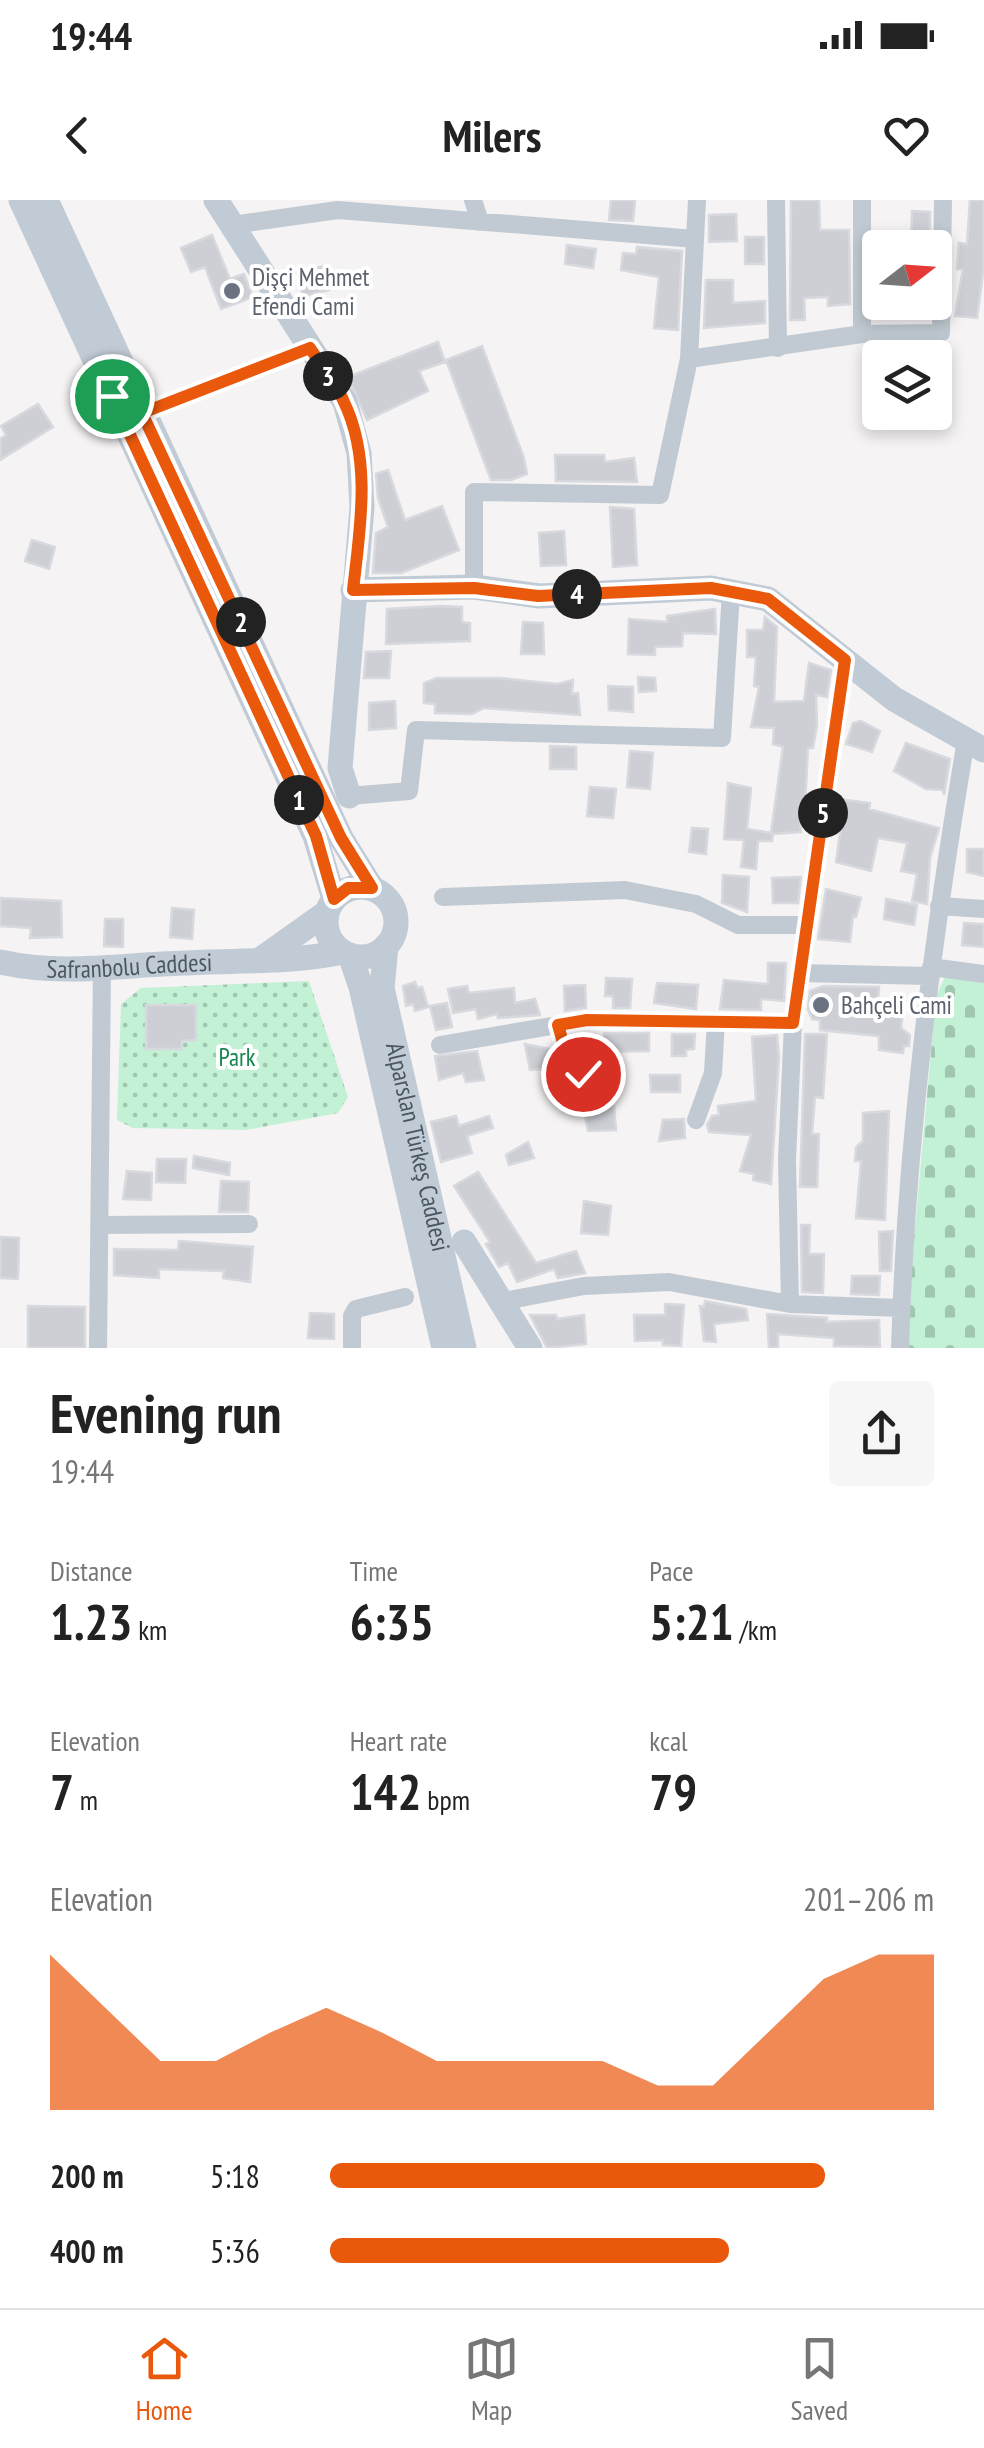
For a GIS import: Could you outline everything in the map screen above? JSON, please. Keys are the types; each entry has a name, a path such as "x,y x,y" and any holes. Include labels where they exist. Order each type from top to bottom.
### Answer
{"main road":[{"path":"21,200 316,836 330,906 328,936 347,954 365,957 386,946 396,925 395,913 382,894 372,888 341,838 46,200"},
{"path":"216,200 345,402 359,453 362,507 340,768 349,796"},
{"path":"353,590 474,588 538,596 711,588 768,599 894,699 975,745"},
{"path":"260,959 348,888 372,888"},
{"name":"Alparslan Türkeş Caddesi","path":"386,946 382,988 464,1348"},
{"name":"Alparslan Türkeş Caddesi","path":"347,954 362,987 444,1348"},
{"name":"Safranbolu Caddesi","path":"0,962 41,971 102,970 347,954"},
{"path":"464,1242 530,1348"}],"street":[{"path":"473,200 480,222"},
{"path":"474,588 474,492 660,496 690,358 697,200"},
{"path":"776,200 778,348"},
{"path":"862,200 862,334"},
{"path":"690,358 862,334 941,333 943,200"},
{"path":"232,225 338,210 695,239"},
{"path":"142,413 310,348"},
{"path":"349,796 409,791 416,730 722,738 731,592"},
{"path":"790,1304 787,1160 793,1023 845,660"},
{"path":"900,1348 905,1189 930,972 939,906 975,745"},
{"path":"443,898 626,890 696,904 738,926 807,925"},
{"path":"939,906 984,909"},
{"path":"98,1348 102,970"},
{"path":"800,973 862,978 930,972 984,974"},
{"path":"440,1045 587,1020 793,1023"},
{"path":"696,1120 713,1073 716,1022"},
{"path":"558,1025 568,1060 583,1074 590,1104"},
{"path":"99,1225 250,1224"},
{"path":"504,1301 584,1286 669,1282 790,1304 901,1308"},
{"path":"352,1348 356,1309 405,1298"}],"green space":[{"path":"947,972 984,981 984,1348 908,1348 906,1327 936,997"},
{"name":"Park","path":"309,981 348,1097 338,1113 246,1130 133,1128 117,1120 121,1004 141,988"}],"building":[{"path":"611,200 635,200 633,221 609,220"},
{"path":"791,200 819,200 820,230 849,230 850,304 828,306 828,297 804,298 805,320 790,320"},
{"path":"970,200 984,200 984,265 977,318 955,316 963,269 957,269 959,243 967,244"},
{"path":"912,211 930,212 930,230 911,230"},
{"path":"736,214 737,241 709,242 709,215"},
{"path":"212,235 230,279 244,274 253,297 221,309 205,267 191,272 181,248"},
{"path":"745,237 764,237 764,264 745,264"},
{"path":"567,245 596,249 593,268 565,264"},
{"path":"637,247 682,251 678,330 654,328 659,277 621,270 623,253 636,254"},
{"path":"323,266 329,290 303,296 297,273"},
{"path":"706,280 733,280 733,303 765,301 765,323 704,328"},
{"path":"438,342 445,362 419,371 428,391 367,420 348,377"},
{"path":"482,346 524,458 527,474 511,480 491,480 446,360"},
{"path":"38,404 53,427 0,460 0,439 6,435 1,426"},
{"path":"555,455 604,455 605,462 634,458 637,482 556,481"},
{"path":"388,470 405,520 442,506 459,550 401,573 373,573 376,533 388,527 378,498 376,474"},
{"path":"610,507 634,509 637,565 613,567"},
{"path":"564,531 566,565 541,566 539,533"},
{"path":"32,540 55,547 49,569 25,561"},
{"path":"462,607 462,622 470,623 470,641 386,644 387,609"},
{"path":"715,609 716,634 683,633 682,646 655,647 655,655 628,654 629,619 667,622 667,616"},
{"path":"765,617 777,627 774,702 804,701 809,663 831,670 827,697 816,695 817,725 813,748 808,748 805,805 799,805 801,832 773,834 772,841 758,841 756,869 741,867 744,840 724,839 728,783 751,788 747,829 771,833 783,747 773,744 774,728 751,727 759,687 754,686 756,657 747,657 747,630 763,630"},
{"path":"523,622 543,623 544,654 521,654"},
{"path":"391,651 389,678 364,678 366,652"},
{"path":"638,677 655,678 656,691 639,692"},
{"path":"437,678 499,678 558,684 573,680 572,694 578,693 580,715 484,708 472,714 435,713 435,704 424,703 424,683"},
{"path":"608,686 633,687 633,712 609,710"},
{"path":"395,701 396,728 369,730 369,703"},
{"path":"861,721 880,731 872,752 846,744 853,723"},
{"path":"906,743 950,759 944,795 943,790 926,789 894,771"},
{"path":"550,746 576,747 576,769 550,769"},
{"path":"630,751 653,753 650,789 627,787"},
{"path":"590,787 616,789 613,818 587,816"},
{"path":"838,799 870,803 869,809 939,828 930,858 927,904 912,901 917,874 901,871 907,843 878,838 871,871 836,862 841,826 834,825"},
{"path":"692,828 708,829 706,854 689,852"},
{"path":"967,849 984,849 984,876 967,872"},
{"path":"723,875 749,877 747,912 722,903"},
{"path":"801,877 798,903 773,903 772,878"},
{"path":"826,889 861,898 856,917 853,916 850,942 818,939"},
{"path":"0,898 61,901 62,937 30,938 31,928 0,926"},
{"path":"886,899 917,905 914,925 884,919"},
{"path":"172,908 194,910 192,939 170,937"},
{"path":"105,919 123,919 123,947 104,946"},
{"path":"964,923 984,924 984,947 962,945"},
{"path":"768,963 786,963 784,1001 761,999 761,1010 720,1009 724,980 768,984"},
{"path":"606,978 632,979 630,1008 613,1008 613,996 605,996"},
{"path":"415,982 417,988 422,987 428,1007 415,1011 413,1004 406,1006 403,986"},
{"path":"657,983 698,985 696,1009 654,1003"},
{"path":"585,985 586,1008 565,1011 564,986"},
{"path":"467,986 469,993 514,988 515,1003 535,999 540,1015 498,1018 497,1014 478,1019 476,1009 453,1013 448,989"},
{"path":"823,986 879,987 878,1002 904,1005 901,1028 910,1035 909,1046 904,1046 903,1053 879,1050 879,1036 820,1030 820,1020 812,1019 808,1009 810,991"},
{"path":"447,1003 452,1027 436,1030 430,1006"},
{"path":"146,1005 196,1005 196,1040 182,1041 182,1049 146,1049"},
{"path":"604,1033 649,1033 649,1051 603,1052"},
{"path":"672,1034 695,1034 694,1049 686,1050 686,1056 672,1056"},
{"path":"805,1034 827,1034 823,1098 815,1097 812,1134 819,1134 817,1187 800,1187"},
{"path":"777,1035 771,1184 753,1180 754,1174 740,1171 751,1135 709,1132 707,1125 712,1116 719,1115 718,1106 756,1101 752,1037"},
{"path":"525,1044 550,1049 555,1068 530,1070"},
{"path":"477,1051 484,1080 466,1082 463,1073 439,1080 435,1056"},
{"path":"650,1075 680,1075 680,1092 651,1092"},
{"path":"614,1106 616,1130 588,1131 585,1115"},
{"path":"889,1111 885,1220 856,1218 861,1161 855,1161 856,1147 863,1141 863,1113"},
{"path":"456,1116 459,1126 489,1116 493,1128 467,1136 472,1153 441,1162 431,1122"},
{"path":"684,1119 685,1138 659,1141 663,1120"},
{"path":"528,1142 534,1158 509,1165 506,1155"},
{"path":"194,1156 230,1163 229,1175 193,1168"},
{"path":"157,1159 186,1159 185,1183 156,1182"},
{"path":"127,1171 152,1173 151,1200 123,1199"},
{"path":"478,1172 536,1263 576,1251 585,1273 558,1278 554,1269 517,1282 508,1263 499,1267 486,1244 490,1242 454,1186"},
{"path":"221,1181 249,1182 248,1212 219,1212"},
{"path":"584,1201 611,1206 608,1235 581,1233"},
{"path":"801,1225 810,1225 809,1254 824,1254 823,1293 802,1292"},
{"path":"893,1231 891,1271 880,1271 879,1232"},
{"path":"0,1237 19,1238 18,1279 0,1278"},
{"path":"179,1241 253,1247 250,1282 223,1278 224,1271 159,1269 159,1278 114,1275 114,1249 178,1250"},
{"path":"852,1276 880,1276 879,1295 851,1294"},
{"path":"705,1301 746,1309 748,1320 714,1324 716,1342 704,1341 700,1306 704,1307"},
{"path":"665,1304 684,1305 681,1346 663,1345 663,1340 635,1341 634,1315 665,1315"},
{"path":"28,1306 85,1307 85,1348 28,1348"},
{"path":"310,1313 334,1314 334,1339 308,1338"},
{"path":"767,1314 827,1318 826,1322 879,1320 880,1347 834,1346 834,1338 778,1334 778,1348 769,1348"},
{"path":"530,1315 556,1315 557,1319 584,1315 586,1344 547,1348"}],"place":[{"name":"Dişçi Mehmet Efendi Cami","path":"232,291"},
{"name":"Bahçeli Cami","path":"821,1005"}],"route":[{"path":"112,396 316,836 334,899 348,888 372,888 341,838 142,413 310,348 345,402 359,453 362,507 353,590 474,588 538,596 711,588 768,599 845,660 793,1023 587,1020 558,1025 568,1060 583,1074"}]}
